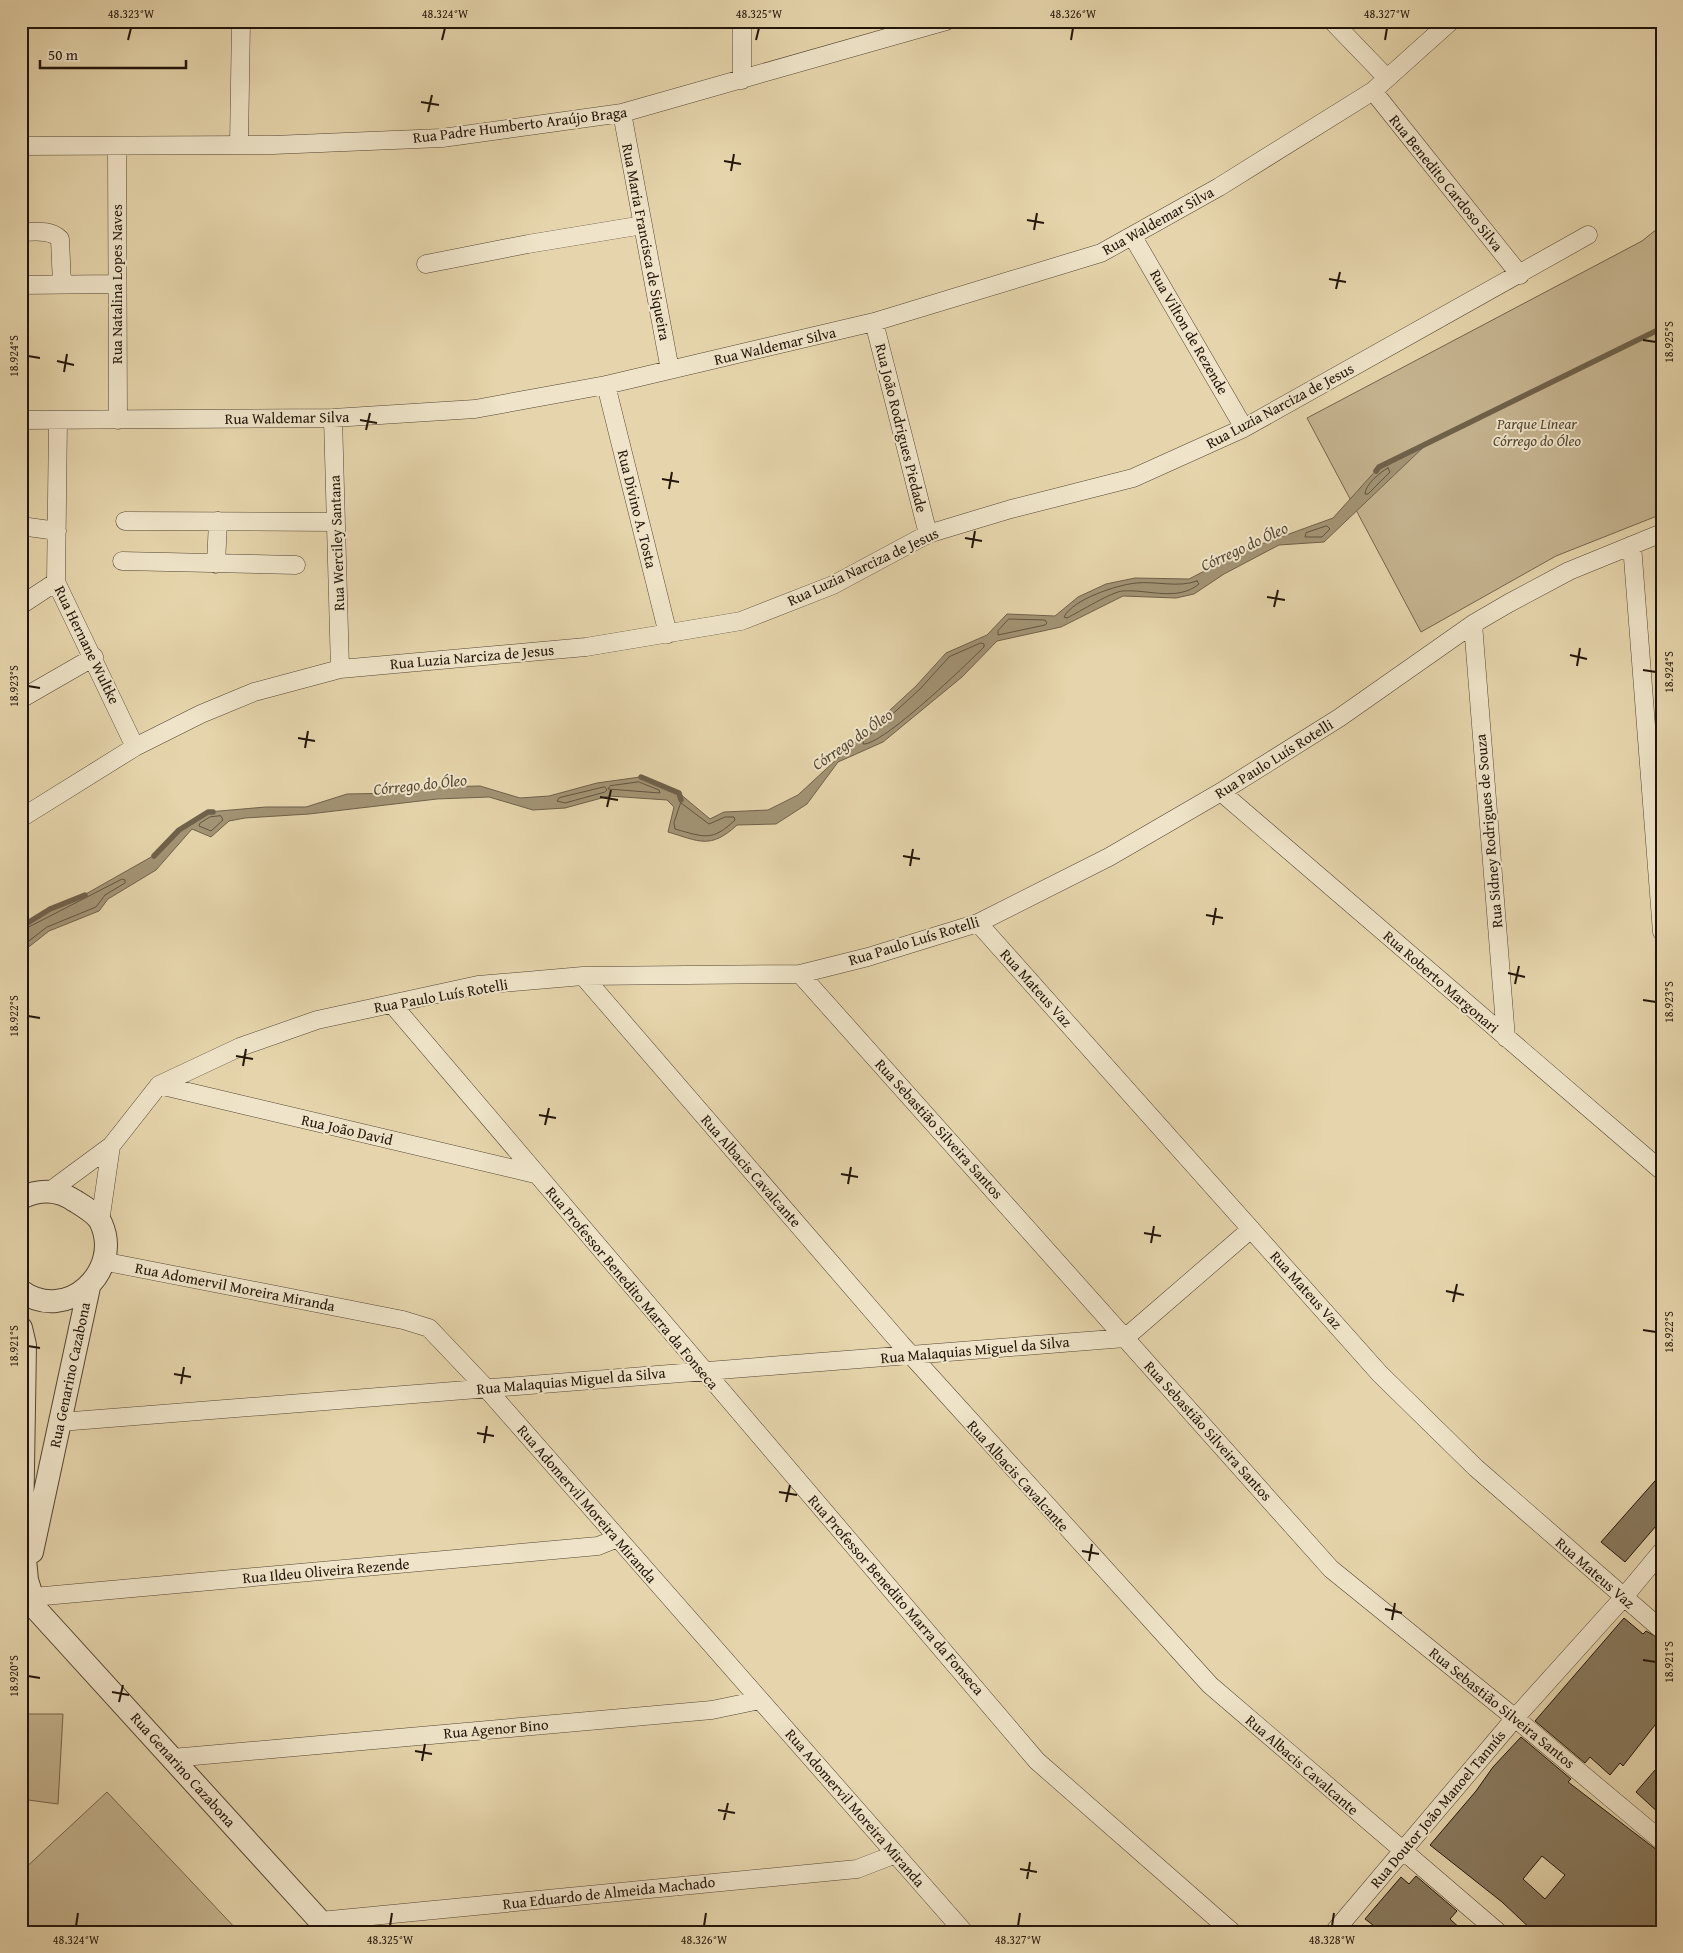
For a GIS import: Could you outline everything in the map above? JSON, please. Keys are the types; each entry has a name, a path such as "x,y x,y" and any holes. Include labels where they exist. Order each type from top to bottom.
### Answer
{"street":[{"path":"239,145 241,21"},
{"path":"742,21 742,80"},
{"name":"Rua Padre Humberto Araújo Braga","path":"21,146 239,145 442,138 622,113 946,21"},
{"path":"1332,21 1386,77"},
{"name":"Rua Waldemar Silva","path":"21,420 333,418 475,409 606,384 874,322 1083,259 1101,253 1133,237 1219,187 1373,91 1386,77 1451,21"},
{"name":"Rua Benedito Cardoso Silva","path":"1373,91 1520,275"},
{"name":"Rua Maria Francisca de Siqueira","path":"622,113 670,370"},
{"name":"Rua Natalina Lopes Naves","path":"116,147 118,420"},
{"path":"426,264 528,244 643,225"},
{"path":"21,232 46,232 56,234 60,238 62,284"},
{"name":"Rua Luzia Narciza de Jesus","path":"21,818 135,747 200,714 254,692 340,669 586,647 741,621 833,585 928,534 1011,509 1133,478 1244,428 1520,275 1588,235"},
{"name":"Rua Vilton de Rezende","path":"1133,237 1244,428"},
{"path":"21,284 117,284"},
{"name":"Rua João Rodrigues Piedade","path":"874,322 928,534"},
{"name":"Rua Divino A. Tosta","path":"606,384 668,634"},
{"name":"Rua Werciley Santana","path":"333,418 340,669"},
{"name":"Rua Hernane Wultke","path":"58,420 56,582 94,657 135,747"},
{"path":"125,521 336,522"},
{"path":"216,564 218,521"},
{"path":"21,526 57,531"},
{"name":"Rua Paulo Luís Rotelli","path":"50,1191 112,1146 158,1085 240,1047 308,1023 478,985 583,976 800,974 868,957 978,923 1109,857 1221,792 1339,718 1473,624 1569,571 1662,533"},
{"path":"1632,545 1662,932"},
{"path":"122,562 296,565"},
{"path":"21,605 56,582"},
{"name":"Rua Sidney Rodrigues de Souza","path":"1473,624 1506,1038"},
{"path":"21,699 94,657"},
{"name":"Rua Roberto Margonari","path":"1221,792 1662,1171"},
{"name":"Rua Mateus Vaz","path":"978,923 1380,1374 1476,1468 1662,1630"},
{"name":"Rua Sebastião Silveira Santos","path":"800,974 1330,1568 1515,1718 1662,1841"},
{"name":"Rua Albacis Cavalcante","path":"583,976 910,1355 1210,1685 1498,1932"},
{"name":"Rua Professor Benedito Marra da Fonseca","path":"392,1004 702,1371 920,1622 1036,1761 1232,1932"},
{"name":"Rua João David","path":"158,1085 535,1174"},
{"name":"Rua Paulo Luís Rotelli","path":"100,1222 112,1146"},
{"path":"21,1198 34,1192 50,1191 64,1194 77,1201 100,1222"},
{"name":"Rua Genarino Cazabona","path":"30,1588 38,1521 89,1287 96,1278 102,1261 104,1236 100,1222"},
{"path":"1125,1338 1252,1229"},
{"name":"Rua Adomervil Moreira Miranda","path":"102,1261 403,1320 429,1328 486,1388 964,1932"},
{"path":"21,1291 37,1299 50,1302 68,1299 89,1287"},
{"name":"Rua Genarino Cazabona","path":"21,1328 25,1345 22,1529 30,1588 36,1609 325,1926"},
{"name":"Rua Malaquias Miguel da Silva","path":"60,1422 1125,1338"},
{"name":"Rua Ildeu Oliveira Rezende","path":"30,1588 598,1546 618,1538"},
{"name":"Rua Doutor João Manoel Tannús","path":"1334,1932 1515,1718 1623,1598 1662,1551"},
{"name":"Rua Agenor Bino","path":"172,1758 712,1710 760,1700"},
{"name":"Rua Eduardo de Almeida Machado","path":"325,1926 857,1868 896,1854"}],"green space":[{"name":"Parque Linear Córrego do Óleo","path":"1662,225 1662,514 1556,556 1421,632 1307,418 1642,241"},
{"path":"21,1714 63,1714 58,1804 21,1799"},
{"path":"107,1792 239,1932 21,1932 21,1872"}],"water":[{"path":"1431,440 1324,542 1279,545 1224,574 1194,594 1176,598 1123,596 1061,627 997,641 962,677 883,742 838,762 807,804 776,824 737,825 728,833 711,841 696,840 668,832 674,807 667,800 609,796 565,808 533,810 489,797 437,799 309,814 245,818 229,821 211,837 192,829 156,870 108,899 99,911 49,931 21,953 21,927 50,909 84,895 160,852 179,830 208,812 266,807 306,807 347,794 399,793 437,787 480,786 520,798 549,796 597,783 640,777 679,793 710,819 724,812 768,810 798,795 916,686 946,653 987,635 1007,614 1055,616 1078,597 1106,584 1135,578 1189,579 1245,550 1333,518 1379,467"}],"building":[{"path":"1662,1473 1662,1519 1625,1562 1601,1542"},
{"path":"1624,1618 1643,1634 1646,1631 1662,1640 1662,1716 1623,1766 1620,1763 1610,1775 1590,1757 1585,1763 1535,1721"},
{"path":"1521,1737 1571,1779 1568,1782 1662,1854 1662,1932 1534,1932 1502,1902 1430,1845 1476,1791 1493,1767","holes":["1542,1856 1565,1875 1545,1899 1523,1879"]},
{"path":"1662,1762 1662,1816 1636,1792"},
{"path":"1416,1876 1457,1911 1450,1919 1464,1932 1367,1932 1373,1925 1365,1919 1401,1877 1409,1884"}],"waterway":[{"name":"Córrego do Óleo","path":"1376,471 1379,467 1662,328"},
{"name":"Córrego do Óleo","path":"641,777 679,793 681,800"},
{"name":"Córrego do Óleo","path":"154,856 179,830 208,812 213,812"},
{"name":"Córrego do Óleo","path":"21,927 50,909 85,895"}]}
